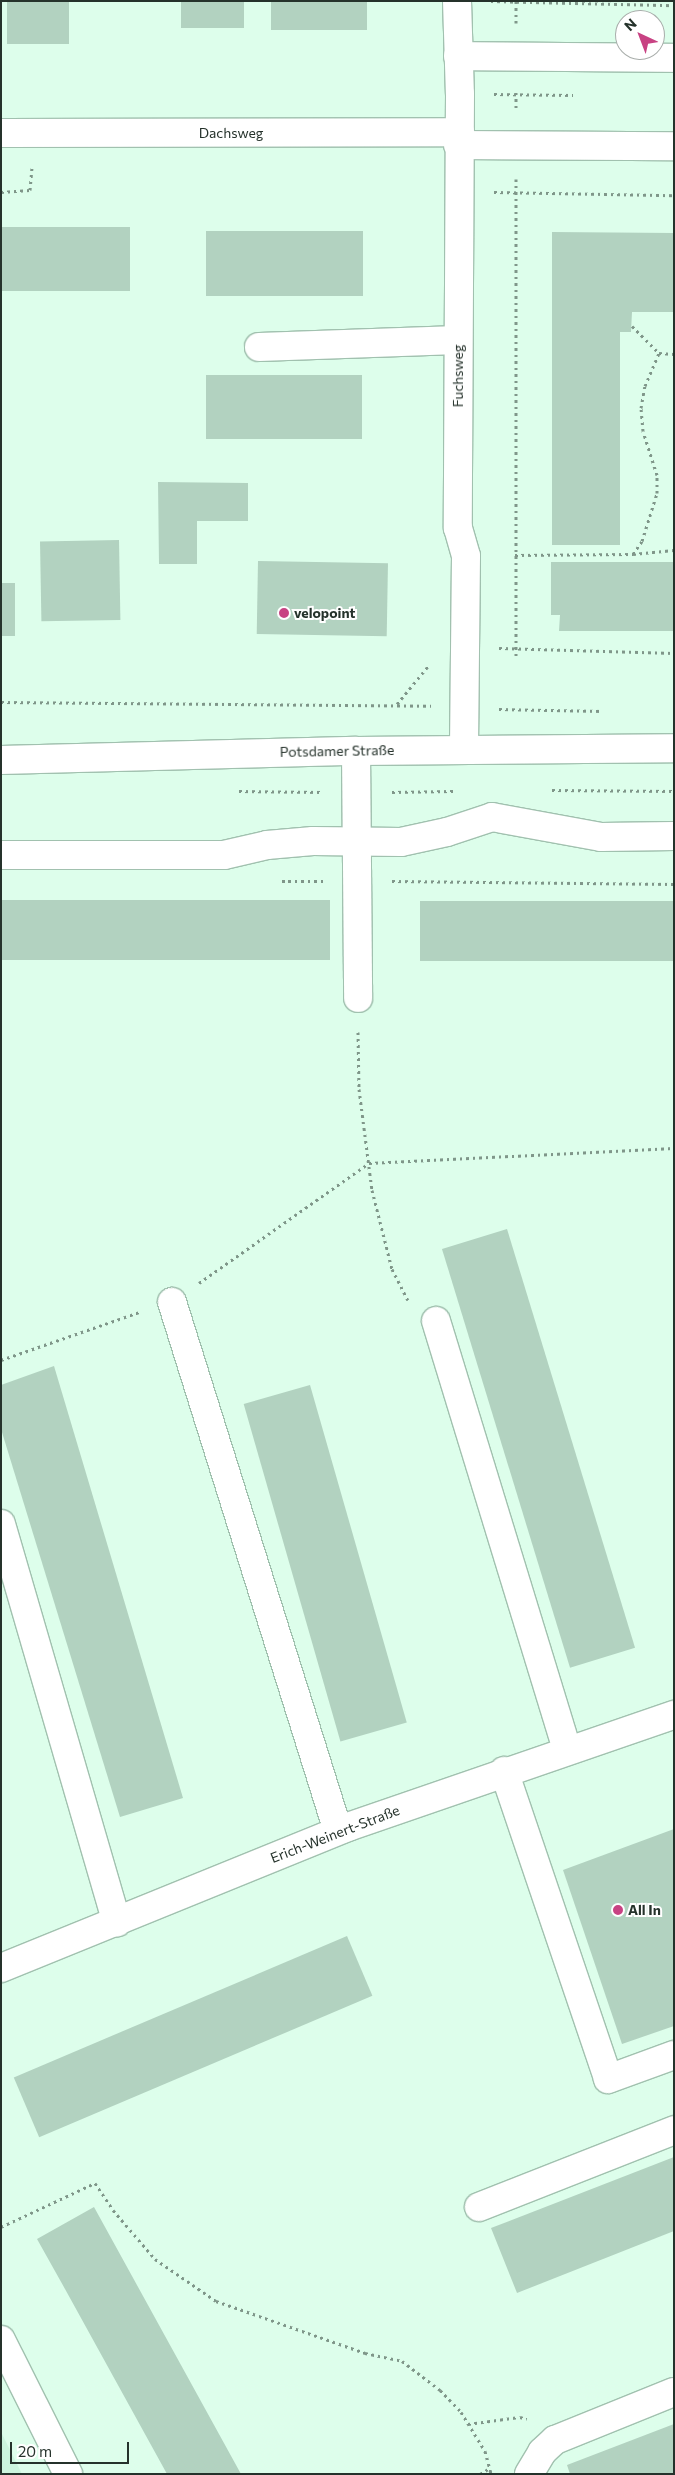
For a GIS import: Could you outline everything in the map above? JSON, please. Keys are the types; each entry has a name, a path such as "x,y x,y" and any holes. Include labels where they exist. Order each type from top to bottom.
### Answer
{"street":[{"name":"Fuchsweg","path":"457,1 459,139 458,528 466,556 464,749"},
{"path":"458,56 674,58"},
{"name":"Dachsweg","path":"1,132 459,139 516,145 674,146"},
{"path":"259,348 458,340"},
{"name":"Potsdamer Straße","path":"1,760 464,749 674,748"},
{"path":"356,751 358,998"},
{"path":"1,855 224,855 268,845 313,841 358,844 401,842 447,832 492,817 601,837 674,836"},
{"path":"172,1302 338,1831"},
{"path":"436,1321 567,1749"},
{"path":"1,1524 117,1922"},
{"name":"Erich-Weinert-Straße","path":"1,1968 338,1831 567,1749 674,1715"},
{"path":"504,1772 608,2079 674,2055"},
{"path":"479,2207 674,2130"},
{"path":"1,2340 68,2474"},
{"path":"529,2474 542,2452 555,2440 674,2392"}],"path":[{"path":"483,1 643,3 674,6"},
{"path":"516,2 514,648 516,659"},
{"path":"1,192 30,190 34,133"},
{"path":"458,190 516,193 674,194"},
{"path":"632,326 659,353 674,354"},
{"path":"634,554 642,540 657,493 657,475 643,431 641,408 645,386 659,353"},
{"path":"515,555 634,554 674,550"},
{"path":"397,704 439,653 466,648 674,652"},
{"path":"1,702 397,704 465,708 605,711"},
{"path":"358,998 358,1089 369,1163 392,1269 413,1308 436,1321"},
{"path":"1,1360 172,1302 369,1163 674,1148"},
{"path":"1,2227 95,2183 113,2210 155,2259 216,2301 346,2347 402,2361 440,2390 468,2424 486,2451 491,2474"},
{"path":"468,2424 520,2417 535,2422 555,2440"},
{"path":"480,2474 490,2468"}],"shaded area":[{"path":"1,2432 22,2474 1,2474"}],"building":[{"path":"7,1 69,1 69,44 7,44"},
{"path":"181,1 244,1 244,28 181,28"},
{"path":"271,1 367,1 367,30 271,30"},
{"path":"1,227 130,227 130,291 1,291"},
{"path":"206,231 363,231 363,296 206,296"},
{"path":"552,232 674,233 674,312 632,312 631,332 620,332 620,545 552,545"},
{"path":"206,375 362,375 362,439 206,439"},
{"path":"158,482 248,483 248,521 197,521 197,564 159,564"},
{"path":"119,540 120,620 41,621 40,541"},
{"path":"258,561 388,563 387,636 257,634"},
{"path":"551,562 674,562 674,631 559,631 560,615 551,615"},
{"path":"1,583 15,583 15,636 1,636"},
{"path":"1,900 330,900 330,960 1,960"},
{"path":"420,901 674,901 674,961 420,961"},
{"path":"507,1229 635,1648 570,1668 442,1249"},
{"path":"54,1366 183,1798 120,1817 1,1429 1,1385"},
{"path":"310,1385 407,1722 340,1741 244,1404"},
{"name":"All In","path":"674,1829 674,2026 622,2044 563,1870"},
{"path":"347,1936 372,1996 39,2137 14,2077"},
{"path":"674,2157 674,2231 517,2293 491,2228"},
{"path":"94,2207 241,2474 167,2474 37,2239"},
{"path":"674,2424 674,2474 570,2474 567,2465"}],"place":[{"name":"velopoint","path":"284,613"},
{"name":"All In","path":"618,1910"}]}
